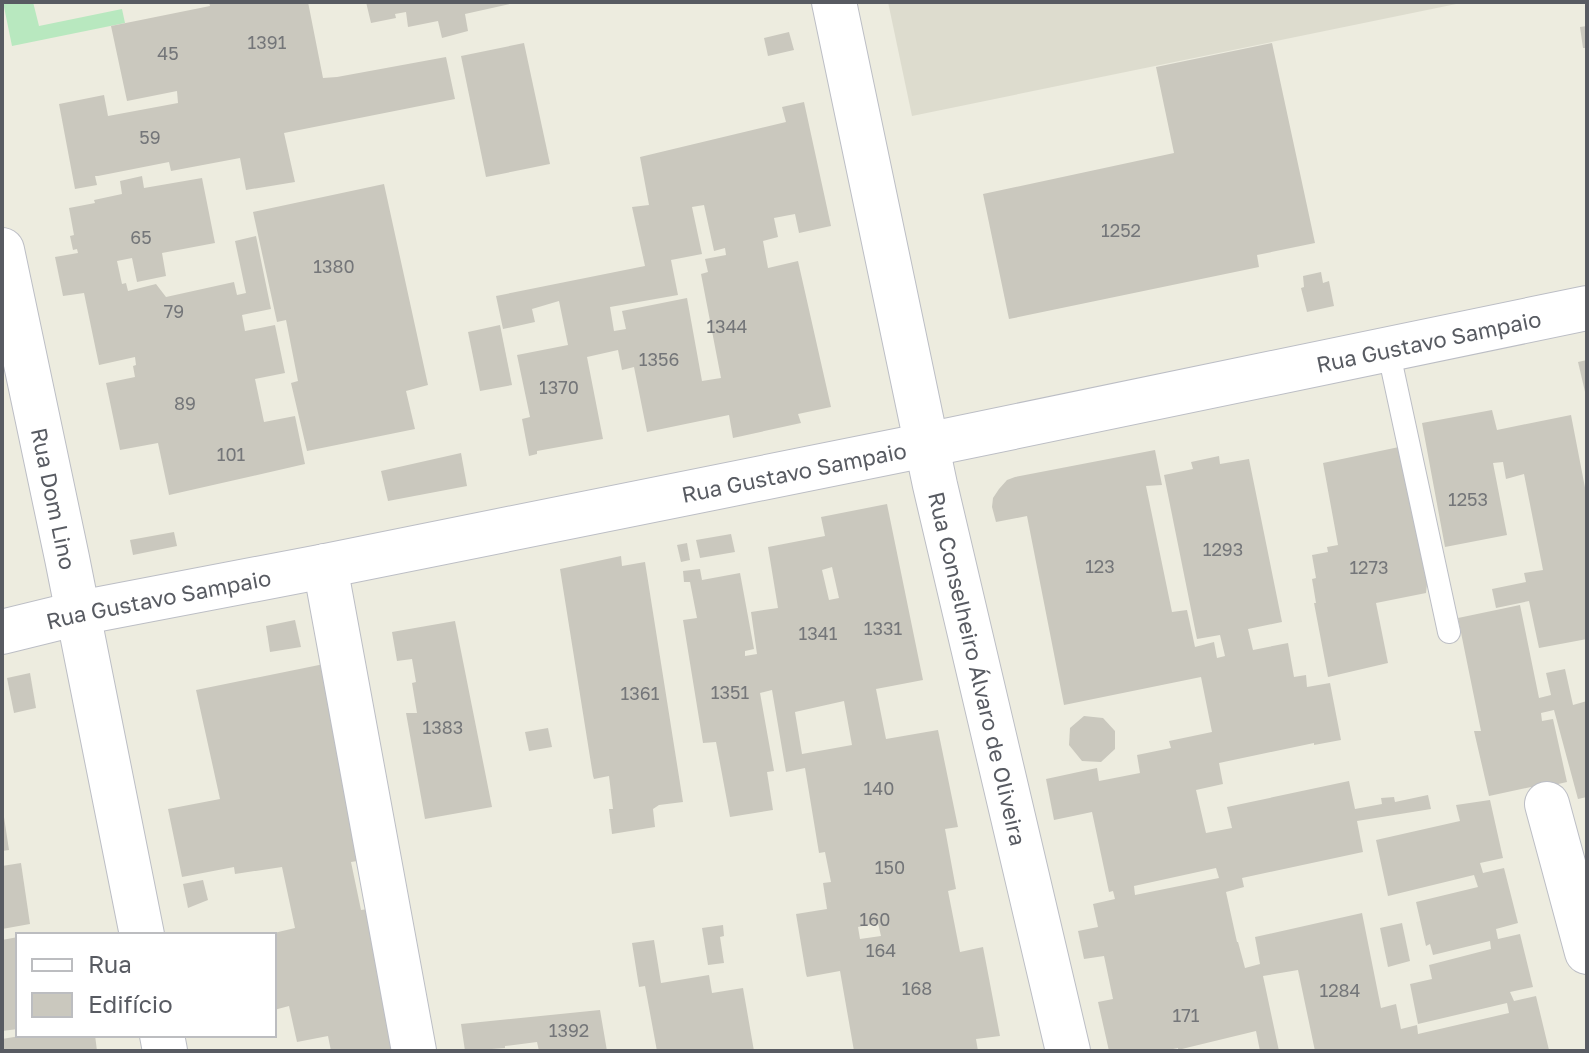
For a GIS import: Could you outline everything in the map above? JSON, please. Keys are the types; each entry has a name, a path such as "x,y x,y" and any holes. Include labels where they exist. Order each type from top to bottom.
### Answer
{"street":[{"name":"Rua Conselheiro Álvaro de Oliveira","path":"834,2 926,445 1068,1051"},
{"name":"Rua Dom Lino","path":"2,250 79,613 142,933"},
{"name":"Rua Gustavo Sampaio","path":"2,632 79,613 926,445 1587,308"},
{"path":"325,566 414,1051"},
{"path":"1547,804 1587,952"}],"lane":[{"path":"1388,349 1449,632"}],"shaded area":[{"path":"888,2 1466,2 912,116"}],"green space":[{"path":"3,2 33,2 39,26 122,9 125,23 12,46"}],"building":[{"path":"209,2 308,2 323,78 446,57 455,99 284,133 295,182 246,190 240,158 171,171 169,162 95,176 97,185 75,189 59,104 104,95 108,116 178,103 177,91 127,101 111,26 210,6"},
{"path":"366,2 514,3 465,14 468,31 442,38 438,21 408,27 406,12 395,14 396,18 371,23"},
{"path":"1587,26 1587,48 1583,48 1580,27"},
{"path":"789,32 794,50 768,56 764,38"},
{"path":"524,43 550,164 486,177 461,56"},
{"path":"1272,43 1315,243 1257,255 1259,267 1009,319 983,194 1174,153 1156,67"},
{"path":"804,102 831,226 799,233 795,214 774,218 778,237 763,241 768,268 798,261 831,407 798,414 801,423 733,438 729,415 647,432 634,367 622,370 618,350 587,357 603,439 537,451 537,454 529,456 522,419 530,417 517,355 568,345 559,301 532,309 535,322 503,329 496,296 645,266 632,207 649,205 640,157 786,122 782,107","holes":["704,205 714,251 725,248 726,255 705,259 708,272 701,274 721,378 702,381 687,298 622,311 626,329 614,331 610,307 678,295 671,260 702,254 692,207"]},
{"path":"142,176 144,188 202,178 215,243 162,253 166,276 137,282 132,258 117,261 122,284 126,283 128,291 156,284 166,297 234,282 237,295 246,293 235,241 256,236 271,309 242,315 245,331 275,325 285,373 255,379 264,422 295,416 305,464 169,495 158,443 120,450 106,383 135,377 135,357 99,365 84,293 63,296 55,257 78,253 77,249 73,250 70,236 74,235 69,208 122,194 120,181"},
{"path":"384,184 428,385 406,391 415,429 307,451 291,383 298,381 286,320 277,322 253,212"},
{"path":"1321,272 1323,283 1329,281 1334,306 1307,312 1301,288 1304,287 1303,276"},
{"path":"500,325 512,385 480,391 468,332"},
{"path":"1587,360 1587,395 1586,396 1578,362"},
{"path":"1492,410 1497,430 1571,415 1587,498 1587,639 1539,648 1529,601 1496,608 1492,589 1526,582 1524,573 1543,570 1524,474 1506,479 1503,462 1493,463 1507,535 1445,547 1422,423"},
{"path":"1399,447 1427,584 1426,593 1376,603 1388,663 1328,677 1312,579 1316,578 1312,555 1328,552 1327,547 1338,545 1323,463"},
{"path":"1155,450 1162,485 1146,486 1172,612 1187,610 1195,647 1214,642 1217,658 1225,656 1220,635 1197,639 1164,475 1193,469 1191,462 1219,456 1220,464 1249,459 1282,622 1248,629 1253,650 1288,643 1294,677 1306,675 1307,687 1330,683 1341,740 1219,763 1223,784 1196,790 1206,833 1232,828 1227,807 1349,781 1355,809 1382,804 1381,798 1394,797 1395,802 1428,795 1431,809 1357,821 1363,852 1242,878 1244,887 1226,892 1245,968 1260,964 1255,937 1362,913 1381,1008 1396,1004 1401,1029 1417,1025 1418,1034 1509,1013 1507,1003 1418,1024 1410,984 1432,979 1429,965 1491,949 1490,941 1433,955 1430,944 1426,946 1416,902 1478,887 1474,875 1388,896 1376,840 1460,821 1456,805 1490,800 1503,858 1480,863 1483,873 1504,868 1518,923 1496,929 1498,939 1520,934 1533,987 1510,992 1514,1001 1536,996 1549,1050 1315,1051 1298,970 1263,976 1279,1051 1260,1051 1256,1031 1182,1051 1178,1048 1109,1051 1098,1002 1113,999 1104,956 1084,959 1078,931 1098,927 1093,904 1115,899 1113,891 1109,892 1092,812 1054,820 1046,779 1097,768 1099,781 1140,773 1137,755 1171,748 1169,741 1212,732 1201,677 1064,705 1027,516 996,522 992,507 999,489 1015,477","holes":["1216,868 1219,878 1135,895 1134,886"]},
{"path":"461,453 467,486 388,501 381,471"},
{"path":"887,504 923,680 876,689 886,739 938,730 958,827 945,829 956,889 948,891 960,952 983,947 1000,1036 976,1039 978,1051 854,1051 840,971 807,977 806,974 796,914 827,909 823,883 831,882 825,852 819,853 805,768 786,772 772,690 760,693 774,771 767,772 773,810 730,817 716,742 703,743 683,620 697,618 690,582 684,582 683,571 700,569 702,580 740,573 754,649 745,651 745,656 757,654 751,612 778,608 768,547 825,536 821,517","holes":["832,567 839,598 829,600 822,570","844,701 852,745 802,754 795,712","878,923 881,936 860,939 858,927"]},
{"path":"174,532 177,546 133,555 130,540"},
{"path":"731,534 735,552 700,558 696,540"},
{"path":"687,543 690,560 681,562 677,545"},
{"path":"621,556 622,566 645,562 683,802 659,805 653,809 655,827 612,834 609,776 594,779 593,776 560,569"},
{"path":"1520,605 1539,698 1551,695 1546,673 1565,669 1573,705 1587,701 1587,797 1578,799 1554,710 1541,713 1542,721 1553,719 1567,782 1489,796 1474,731 1481,731 1458,618"},
{"path":"295,620 301,647 270,652 266,626"},
{"path":"455,621 492,807 425,819 406,713 417,713 412,659 397,661 392,632"},
{"path":"324,664 364,860 351,862 361,910 375,908 405,1051 331,1051 328,1036 297,1042 289,1006 276,1009 274,933 295,928 282,867 235,874 234,867 182,877 168,809 220,799 196,690"},
{"path":"30,673 36,708 14,713 7,678"},
{"path":"1084,716 1103,718 1115,731 1115,749 1101,762 1082,761 1069,745 1070,728"},
{"path":"548,728 552,747 529,751 525,732"},
{"path":"2,817 9,850 2,851"},
{"path":"21,863 30,924 2,929 2,866"},
{"path":"203,880 208,900 188,908 183,884"},
{"path":"1402,923 1410,961 1388,967 1380,928"},
{"path":"723,925 724,936 720,937 724,963 708,965 702,928"},
{"path":"16,937 16,1029 2,1031 2,940"},
{"path":"654,940 661,983 709,975 712,993 743,988 754,1051 657,1051 645,986 639,987 632,943"},
{"path":"600,1010 607,1051 539,1051 537,1042 465,1051 461,1024"},
{"path":"95,1037 97,1051 2,1051 2,1039"}]}
